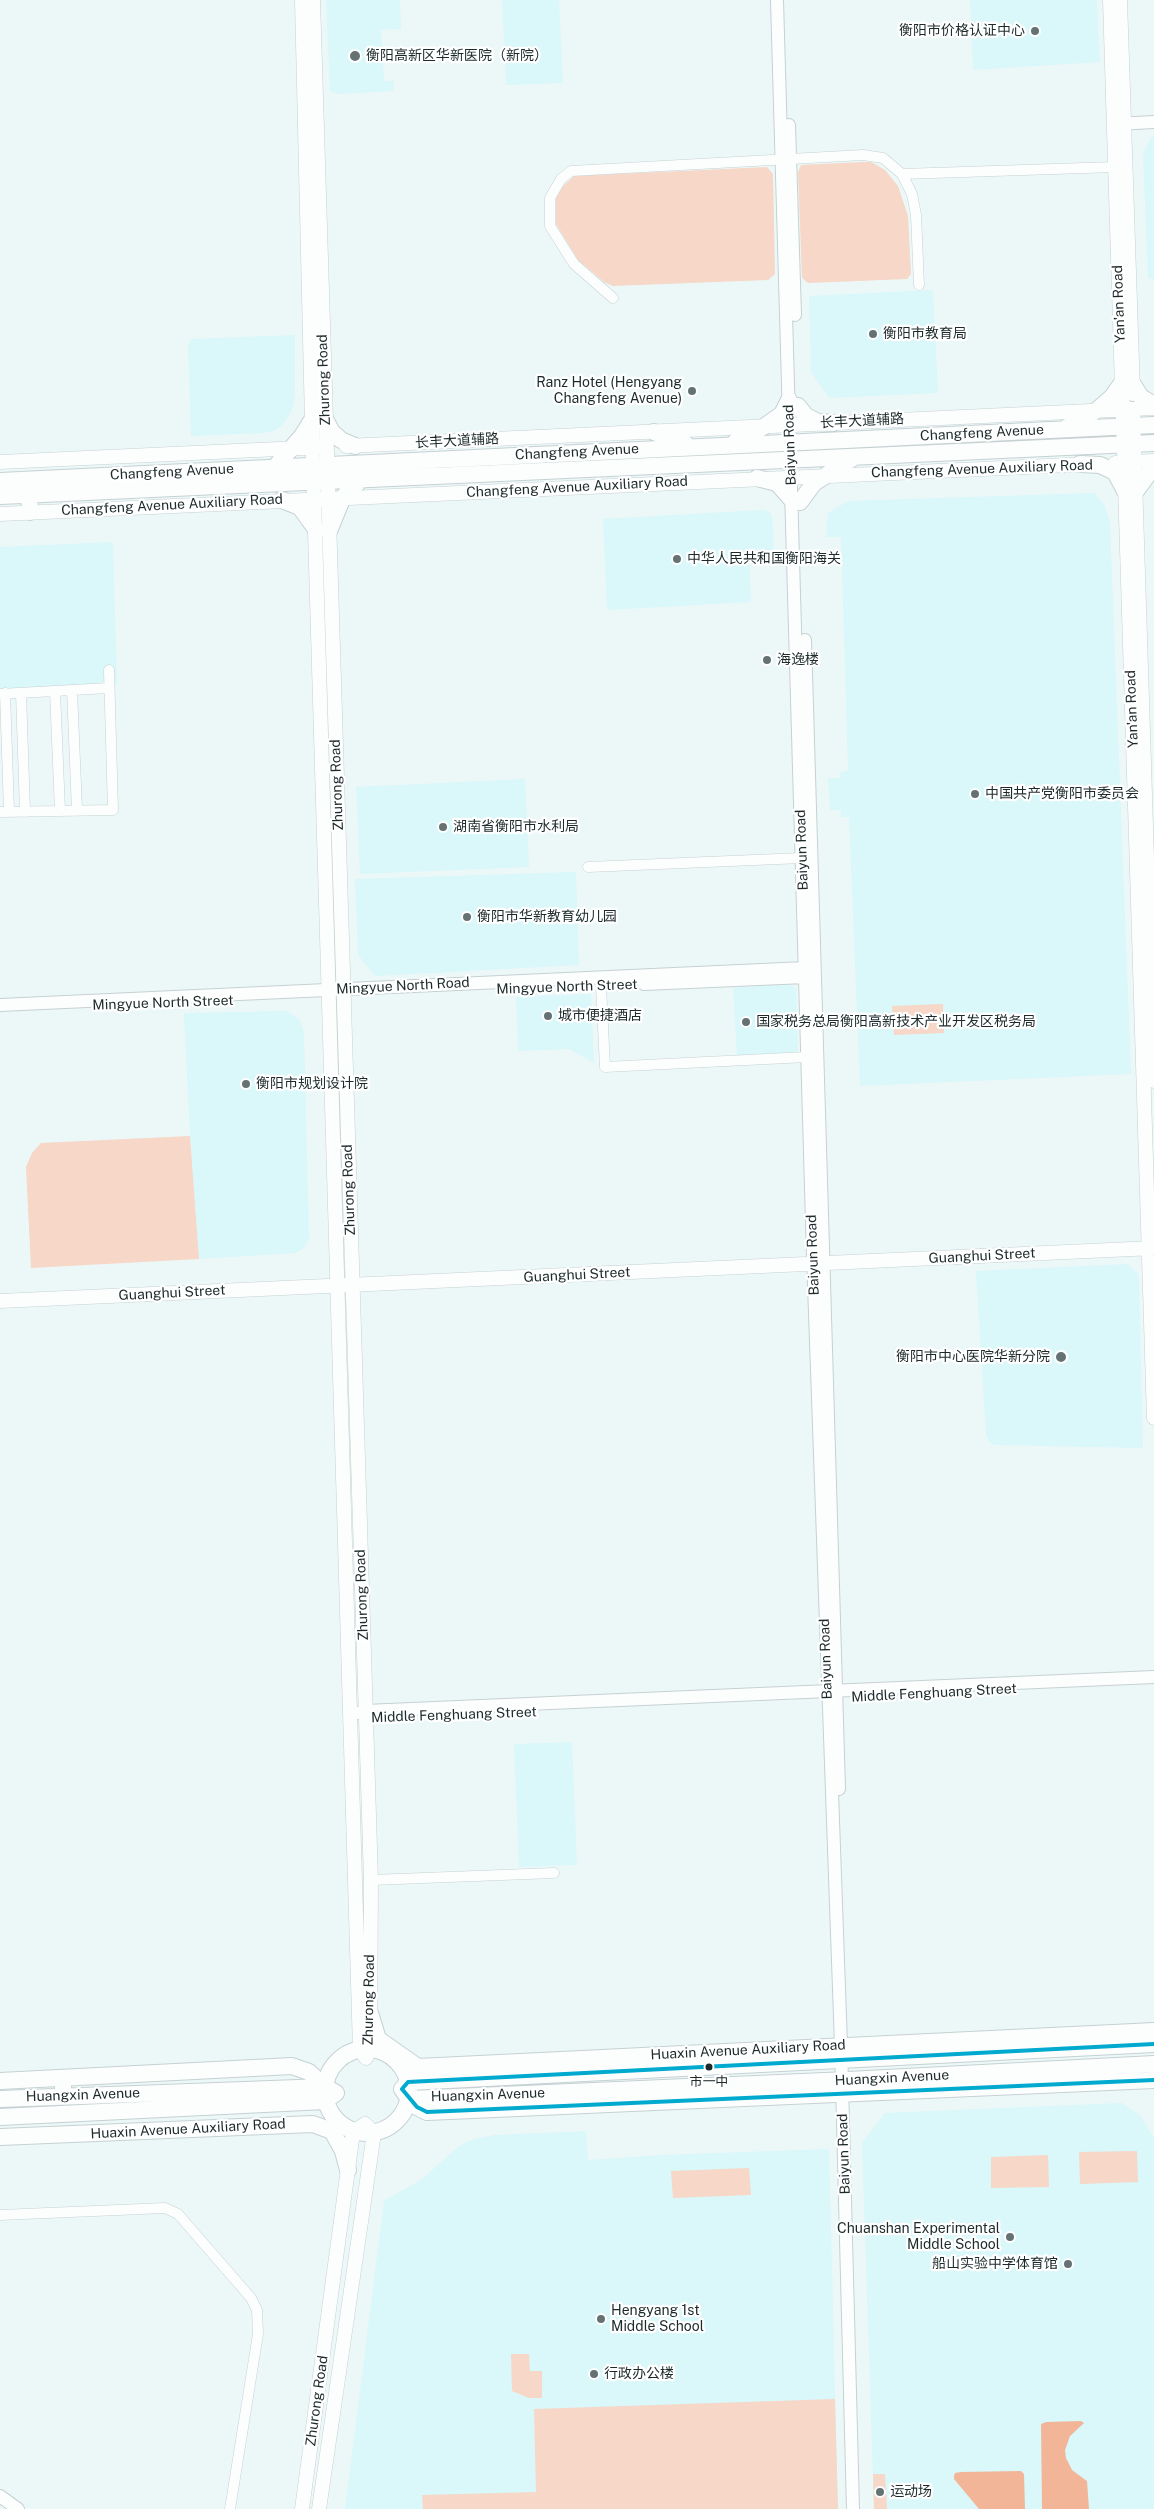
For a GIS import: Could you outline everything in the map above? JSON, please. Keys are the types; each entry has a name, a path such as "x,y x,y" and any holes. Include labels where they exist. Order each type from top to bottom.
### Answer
{"main road":[{"name":"Zhurong Road","path":"302,0 319,419"},
{"name":"Zhurong Road","path":"312,0 320,456 321,481 328,498 322,530 329,994 350,1715 365,2052"},
{"name":"Yan'an Road","path":"1110,0 1119,124 1115,167 1127,383"},
{"name":"Yan'an Road","path":"1120,0 1119,124 1129,462 1154,1082"},
{"path":"1063,429 1097,410 1127,383 1141,397 1154,406"},
{"path":"729,445 766,426 793,403 806,416 818,422 833,423"},
{"name":"长丰大道辅路","path":"0,462 290,449 320,456 356,446 1128,409 1154,406"},
{"path":"276,466 319,419 341,440 356,446"},
{"name":"Changfeng Avenue","path":"0,496 29,487 276,466 320,456 729,445 1154,425"},
{"path":"654,432 693,446"},
{"name":"Changfeng Avenue","path":"0,481 29,487 321,481 1154,443"},
{"path":"757,478 777,483 796,501 824,475 854,457"},
{"name":"Changfeng Avenue Auxiliary Road","path":"0,514 1154,461"},
{"path":"1080,464 1100,466 1115,472 1130,491 1154,466"},
{"path":"322,530 328,498 362,479"},
{"path":"29,487 30,512"},
{"path":"282,500 300,507 322,530"},
{"name":"Zhurong Road","path":"322,530 343,993 366,1715 370,1880 370,2013 365,2052"},
{"name":"Yan'an Road","path":"1148,959 1154,1418"},
{"name":"Guanghui Street","path":"0,1294 352,1282 1151,1245"},
{"name":"Guanghui Street","path":"0,1302 337,1282"},
{"name":"Huaxin Avenue Auxiliary Road","path":"370,2013 378,2039 418,2066 844,2053 1154,2031"},
{"name":"Huangxin Avenue","path":"407,2090 844,2053 1154,2044"},
{"path":"380,2051 395,2060 407,2090 396,2110 380,2123 364,2130 340,2125 331,2114 328,2073 336,2062 347,2054 380,2051"},
{"name":"Huangxin Avenue","path":"407,2090 845,2087 1154,2064"},
{"path":"0,2081 292,2066 309,2072 328,2093"},
{"path":"62,2078 64,2096"},
{"path":"845,2087 1154,2080"},
{"name":"Huangxin Avenue","path":"0,2099 64,2096 328,2093"},
{"name":"Huangxin Avenue","path":"0,2117 328,2093"},
{"name":"Huaxin Avenue Auxiliary Road","path":"0,2137 313,2124 332,2131 343,2151 348,2170"},
{"name":"Zhurong Road","path":"302,2509 348,2170 364,2130"},
{"name":"Zhurong Road","path":"319,2509 364,2130"}],"street":[{"name":"Baiyun Road","path":"777,0 786,159"},
{"name":"Baiyun Road","path":"785,0 786,159 796,476 807,1057 818,1260"},
{"path":"1119,124 1154,122"},
{"path":"613,298 574,264 550,226 550,198 561,179 571,171 786,159 874,156 883,158 902,174 912,194 916,215 919,285"},
{"path":"902,174 1115,167"},
{"name":"Baiyun Road","path":"796,501 831,1695 860,2509"},
{"path":"109,670 113,810 4,812 3,694 109,688"},
{"path":"72,690 76,810"},
{"path":"55,691 60,811"},
{"path":"21,693 25,812"},
{"path":"588,867 802,858"},
{"name":"Mingyue North Road","path":"0,1005 329,994 805,972"},
{"name":"Mingyue North Street","path":"343,993 601,986 805,972"},
{"path":"601,986 605,1067 807,1057"},
{"name":"Mingyue North Street","path":"0,1010 329,994"},
{"name":"Middle Fenghuang Street","path":"831,1695 1154,1677"},
{"name":"Middle Fenghuang Street","path":"350,1715 1154,1681"},
{"path":"370,1880 554,1873"},
{"name":"Baiyun Road","path":"845,2087 853,2509"},
{"path":"0,2215 165,2208 178,2214 251,2298 257,2310 258,2334 230,2509"},
{"path":"0,2496 18,2509"}],"shaded area":[{"name":"衡阳高新区华新医院（新院）","path":"326,0 400,0 401,29 381,30 384,81 394,81 394,91 337,94 330,91"},
{"path":"502,0 559,0 563,83 506,85"},
{"name":"衡阳市价格认证中心","path":"970,0 1097,0 1100,62 973,70"},
{"path":"1154,136 1154,279 1148,279 1143,154 1150,139"},
{"path":"871,162 885,170 898,186 908,216 911,274 907,279 808,283 802,278 798,172 801,165"},
{"path":"767,167 773,174 775,274 768,280 613,286 604,282 578,260 556,224 556,199 560,189 574,176"},
{"name":"衡阳市教育局","path":"933,290 938,393 829,398 811,372 809,296"},
{"path":"295,335 295,398 291,412 284,423 276,430 263,433 191,436 188,345 192,339"},
{"name":"中国共产党衡阳市委员会","path":"1094,493 1104,504 1110,523 1131,1074 860,1086 849,817 841,817 841,810 830,810 828,778 840,778 840,772 848,771 841,537 826,537 828,513 848,501"},
{"name":"中华人民共和国衡阳海关","path":"768,511 772,515 774,550 749,552 751,602 607,610 603,519"},
{"path":"113,542 117,684 0,689 0,547"},
{"name":"湖南省衡阳市水利局","path":"525,779 529,867 360,874 356,787"},
{"name":"衡阳市华新教育幼儿园","path":"576,872 579,965 375,976 358,955 355,879"},
{"path":"790,984 796,988 798,1052 737,1056 733,988"},
{"path":"591,994 594,1063 569,1049 518,1051 516,997"},
{"path":"943,1004 944,1033 894,1035 892,1006"},
{"name":"衡阳市规划设计院","path":"286,1011 299,1019 304,1032 309,1238 304,1248 295,1253 199,1259 184,1013"},
{"path":"190,1136 199,1259 31,1268 26,1167 32,1153 41,1143"},
{"name":"衡阳市中心医院华新分院","path":"1127,1264 1138,1274 1139,1280 1143,1448 995,1445 989,1442 986,1434 976,1271"},
{"path":"572,1742 577,1865 519,1867 514,1744"},
{"name":"Chuanshan Experimental Middle School","path":"1122,2103 1140,2115 1154,2138 1154,2509 874,2509 862,2143 885,2113"},
{"name":"Hengyang 1st Middle School","path":"586,2131 588,2160 661,2155 829,2149 838,2509 345,2509 384,2201 422,2179 458,2147 471,2140 494,2135"},
{"path":"1137,2151 1138,2182 1080,2184 1079,2152"},
{"path":"1048,2155 1049,2187 991,2188 991,2157"},
{"path":"749,2168 751,2195 673,2198 671,2171"},
{"path":"511,2354 529,2354 530,2371 542,2371 542,2398 529,2398 512,2391"},
{"path":"835,2399 838,2509 423,2509 422,2495 536,2492 534,2409"},
{"path":"1081,2421 1084,2423 1070,2436 1065,2450 1066,2458 1072,2470 1087,2481 1089,2509 1042,2509 1041,2424 1046,2422"},
{"path":"1021,2471 1024,2474 1025,2509 979,2509 954,2479 955,2473 961,2472"},
{"name":"运动场","path":"873,2474 885,2474 887,2509 874,2509"}],"transit line":[{"path":"1154,2044 408,2082 402,2089 417,2107 427,2112 1154,2080"}],"place":[{"name":"衡阳市价格认证中心","path":"1035,31"},
{"name":"衡阳高新区华新医院（新院）","path":"355,56"},
{"name":"衡阳市教育局","path":"873,334"},
{"name":"Ranz Hotel (Hengyang Changfeng Avenue)","path":"692,391"},
{"name":"中华人民共和国衡阳海关","path":"677,559"},
{"name":"海逸楼","path":"767,660"},
{"name":"中国共产党衡阳市委员会","path":"975,794"},
{"name":"湖南省衡阳市水利局","path":"443,827"},
{"name":"衡阳市华新教育幼儿园","path":"467,917"},
{"name":"城市便捷酒店","path":"548,1016"},
{"name":"国家税务总局衡阳高新技术产业开发区税务局","path":"746,1022"},
{"name":"衡阳市规划设计院","path":"246,1084"},
{"name":"衡阳市中心医院华新分院","path":"1061,1357"},
{"name":"市一中","path":"709,2067"},
{"name":"Chuanshan Experimental Middle School","path":"1010,2237"},
{"name":"船山实验中学体育馆","path":"1068,2264"},
{"name":"Hengyang 1st Middle School","path":"601,2319"},
{"name":"行政办公楼","path":"594,2374"},
{"name":"运动场","path":"880,2492"}]}
